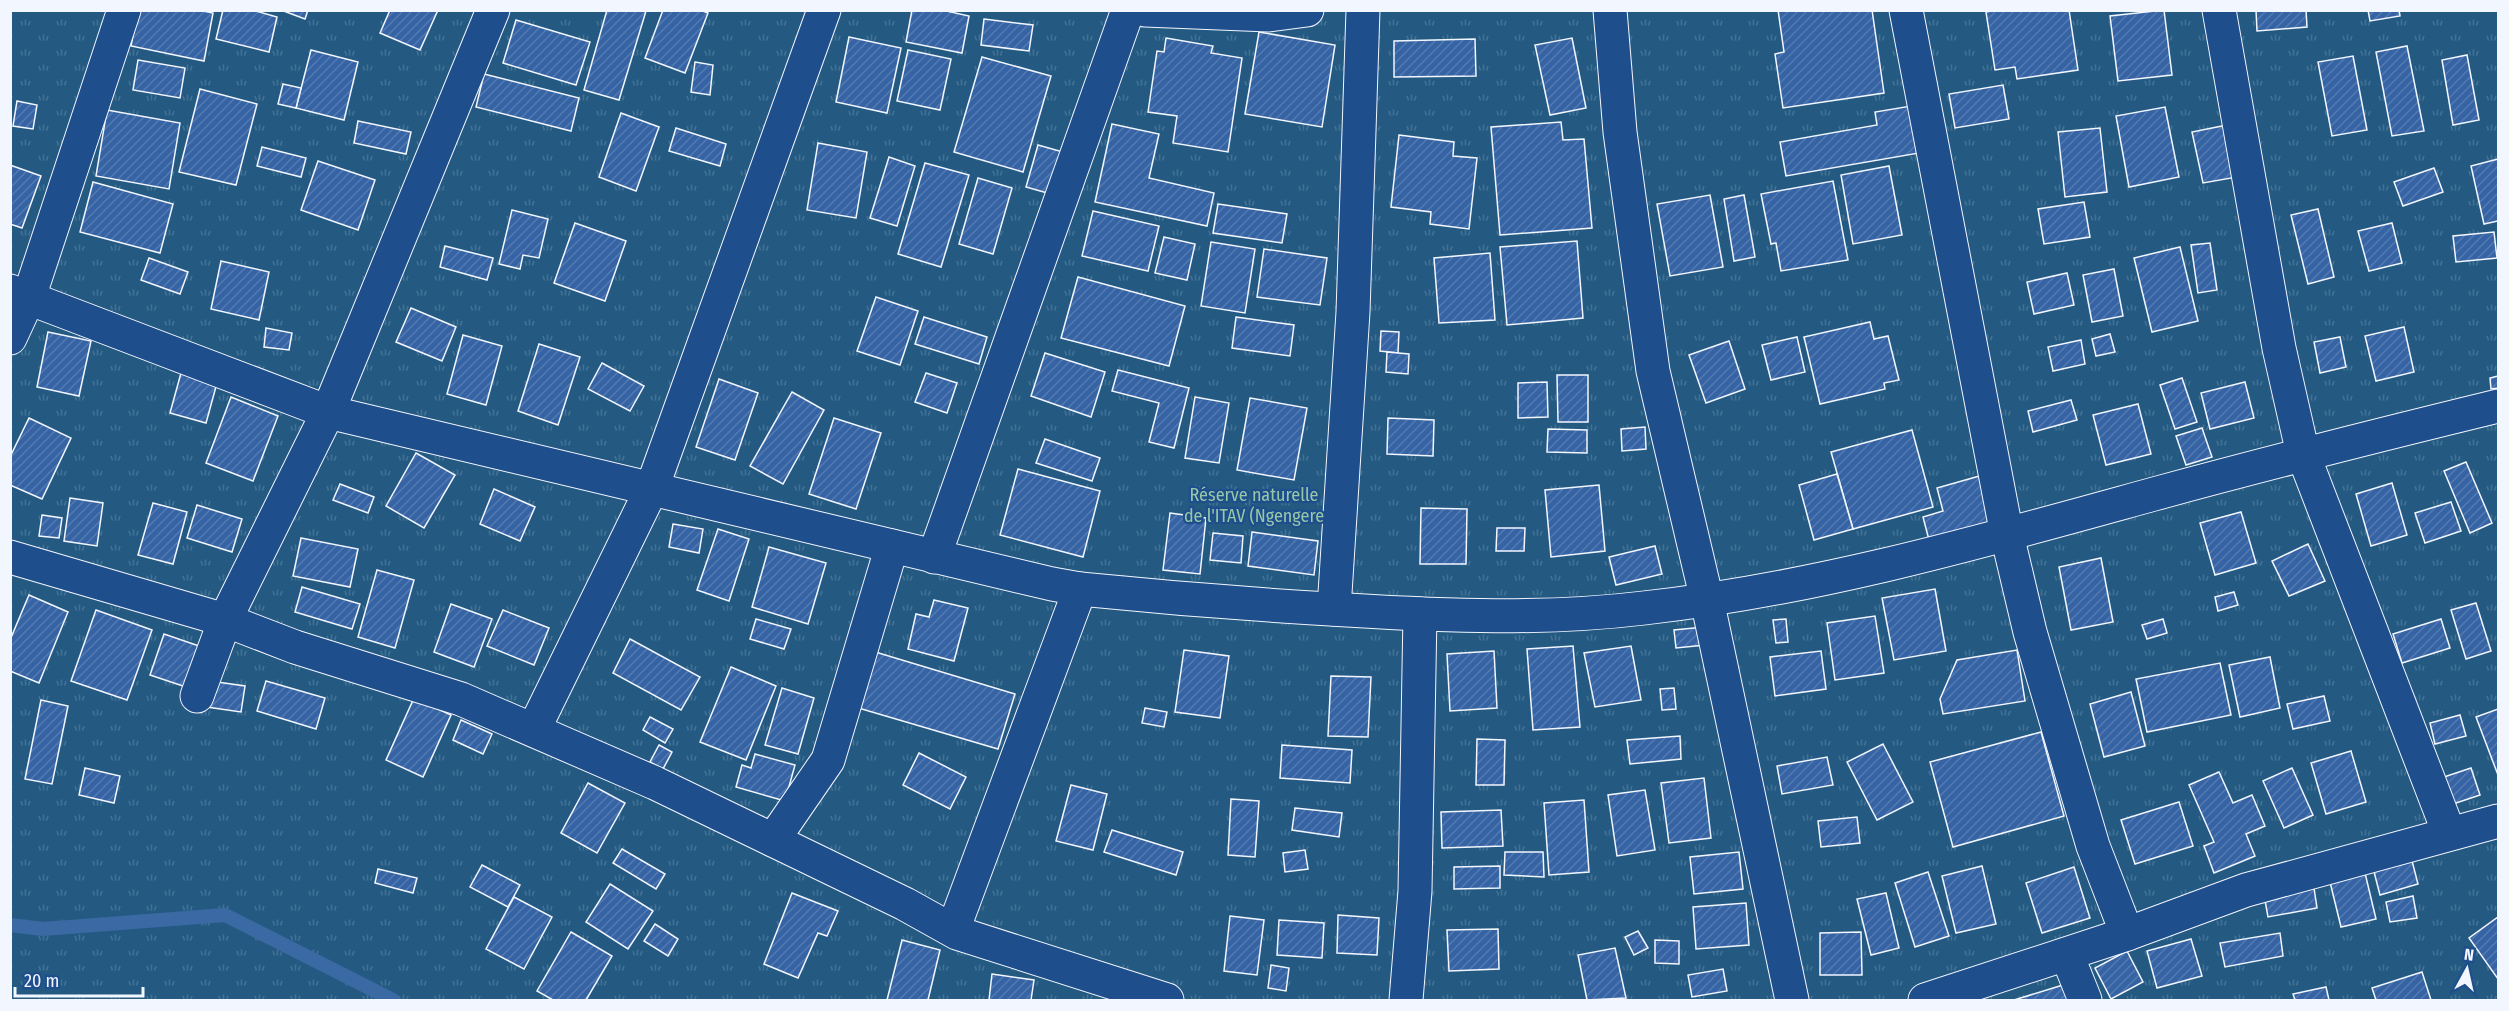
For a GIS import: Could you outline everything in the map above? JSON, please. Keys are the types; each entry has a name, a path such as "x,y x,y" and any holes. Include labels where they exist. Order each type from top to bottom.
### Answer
{"street":[{"path":"10,338 20,294 124,10"},
{"path":"197,696 225,620 328,412 493,10"},
{"path":"534,729 652,488 824,10"},
{"path":"934,557 1128,10"},
{"path":"1145,10 1269,15 1307,10"},
{"path":"1334,609 1353,312 1363,10"},
{"path":"1610,10 1620,132 1653,371 1707,600 1792,1000"},
{"path":"1906,10 2007,535 2030,632 2093,846 2127,934"},
{"path":"2219,10 2279,348 2302,454 2449,833"},
{"path":"20,294 328,412 934,557 1080,589 1246,606 1420,614 1505,617 1642,609 1707,600 1841,574 2007,535 2302,454 2499,406"},
{"path":"773,840 828,760 892,546"},
{"path":"10,557 225,620 295,647 461,699 592,754 905,904 953,930 1011,952 1167,1000"},
{"path":"953,930 1080,589"},
{"path":"1406,1000 1415,891 1420,614"},
{"path":"1925,1000 2067,955 2246,890 2499,821"},
{"path":"2067,955 2085,1000"}],"green space":[{"name":"Réserve naturelle de l'ITAV (Ngengere","path":"11,11 2498,11 2498,1000 11,1000"}],"building":[{"path":"138,10 198,10 213,13 204,61 131,46"},
{"path":"223,10 252,10 277,17 269,52 216,39"},
{"path":"281,10 308,10 305,19"},
{"path":"390,10 438,10 420,50 380,33"},
{"path":"607,10 646,11 619,100 584,90"},
{"path":"663,10 700,10 708,13 685,73 645,58"},
{"path":"912,10 942,10 969,16 962,53 906,42"},
{"path":"1778,10 1872,10 1884,93 1783,108 1775,54 1784,52"},
{"path":"2069,10 2078,70 2017,79 2015,67 1995,70 1986,12"},
{"path":"2164,10 2172,75 2118,81 2110,16"},
{"path":"2256,10 2306,10 2307,27 2257,31"},
{"path":"2368,10 2399,10 2400,16 2370,21"},
{"path":"984,19 1033,25 1029,51 981,45"},
{"path":"516,20 590,42 576,85 503,63"},
{"path":"1259,32 1335,45 1322,127 1245,114"},
{"path":"849,37 901,48 887,113 836,102"},
{"path":"1166,38 1213,46 1211,53 1242,58 1228,152 1173,143 1177,116 1148,112 1157,51 1164,52"},
{"path":"1572,38 1586,108 1550,115 1535,45"},
{"path":"1475,39 1476,76 1394,77 1394,41"},
{"path":"2407,46 2424,131 2392,136 2376,52"},
{"path":"311,50 358,62 344,120 296,108"},
{"path":"908,50 951,59 940,110 897,101"},
{"path":"2467,55 2479,120 2453,125 2442,60"},
{"path":"2353,56 2367,130 2332,136 2318,62"},
{"path":"982,57 1051,76 1023,172 954,152"},
{"path":"138,60 185,68 180,98 133,90"},
{"path":"695,62 713,65 710,95 691,92"},
{"path":"484,74 579,98 571,131 476,107"},
{"path":"283,84 301,88 296,108 278,104"},
{"path":"2003,85 2009,119 1955,128 1949,94"},
{"path":"200,89 257,104 236,185 179,172"},
{"path":"17,101 37,105 33,129 13,126"},
{"path":"1917,105 1925,152 1786,176 1780,142 1877,125 1875,112"},
{"path":"2165,107 2179,177 2129,187 2116,116"},
{"path":"107,110 180,123 169,189 96,176"},
{"path":"621,113 659,127 636,191 599,177"},
{"path":"358,121 411,132 406,154 354,143"},
{"path":"1561,122 1563,140 1584,139 1592,228 1500,235 1491,127"},
{"path":"1112,124 1159,134 1149,178 1214,193 1207,226 1095,202"},
{"path":"2232,124 2243,176 2203,183 2192,132"},
{"path":"676,128 726,144 720,166 669,151"},
{"path":"2100,128 2107,192 2065,197 2058,132"},
{"path":"1399,135 1454,142 1453,156 1477,158 1469,229 1430,224 1431,212 1391,207"},
{"path":"818,143 867,152 856,218 807,210"},
{"path":"1038,145 1063,152 1051,194 1026,187"},
{"path":"262,147 306,158 301,177 257,166"},
{"path":"889,157 915,166 897,226 870,218"},
{"path":"2498,159 2498,221 2484,224 2471,166"},
{"path":"318,161 375,180 358,230 301,210"},
{"path":"925,163 969,175 941,267 898,254"},
{"path":"10,165 41,176 22,228 10,224"},
{"path":"1889,166 1902,235 1853,244 1841,175"},
{"path":"2434,168 2443,192 2403,206 2394,182"},
{"path":"978,178 1012,188 993,254 959,244"},
{"path":"1833,181 1848,260 1781,271 1776,243 1771,244 1761,194"},
{"path":"93,182 173,204 160,253 80,232"},
{"path":"1710,195 1723,267 1670,276 1657,204"},
{"path":"1744,195 1755,257 1734,261 1724,199"},
{"path":"2084,202 2090,237 2044,244 2038,209"},
{"path":"1218,204 1287,214 1282,243 1213,233"},
{"path":"2318,209 2334,277 2308,284 2291,215"},
{"path":"512,210 548,219 539,258 523,255 520,269 499,264"},
{"path":"1093,211 1159,226 1148,271 1082,256"},
{"path":"575,223 626,241 605,301 554,283"},
{"path":"2392,223 2402,263 2369,271 2358,231"},
{"path":"2494,232 2497,258 2456,262 2453,236"},
{"path":"1164,237 1195,244 1187,280 1155,273"},
{"path":"1577,241 1583,318 1507,325 1500,247"},
{"path":"1211,242 1255,249 1245,313 1201,306"},
{"path":"2210,243 2217,290 2198,293 2191,245"},
{"path":"445,246 493,258 487,280 440,267"},
{"path":"2180,247 2198,321 2152,332 2134,258"},
{"path":"1264,249 1327,258 1320,305 1257,297"},
{"path":"1490,253 1495,320 1439,323 1434,258"},
{"path":"149,258 188,272 180,294 141,280"},
{"path":"221,261 269,272 259,320 211,309"},
{"path":"2114,269 2123,316 2092,322 2083,275"},
{"path":"2067,273 2074,305 2034,314 2027,282"},
{"path":"1078,277 1185,306 1169,366 1061,338"},
{"path":"876,297 918,311 900,365 857,351"},
{"path":"411,308 456,327 442,361 396,342"},
{"path":"924,317 987,337 979,364 915,344"},
{"path":"1236,317 1294,325 1290,356 1232,348"},
{"path":"1870,322 1874,339 1888,336 1899,380 1884,383 1885,389 1820,404 1804,337"},
{"path":"2404,327 2414,372 2376,381 2365,336"},
{"path":"266,328 292,333 289,350 264,347"},
{"path":"1381,331 1399,332 1398,353 1380,351"},
{"path":"48,332 91,341 79,396 37,387"},
{"path":"2110,334 2115,352 2096,356 2092,339"},
{"path":"463,335 502,346 486,405 447,394"},
{"path":"1797,337 1805,372 1771,380 1762,345"},
{"path":"2340,337 2346,367 2320,373 2314,342"},
{"path":"2081,340 2085,364 2053,371 2048,347"},
{"path":"1729,341 1745,389 1706,403 1689,355"},
{"path":"539,344 580,357 558,425 518,411"},
{"path":"1387,352 1409,354 1408,374 1386,372"},
{"path":"1045,353 1105,372 1091,417 1031,396"},
{"path":"602,363 644,386 630,411 588,389"},
{"path":"1118,370 1189,388 1174,448 1149,442 1159,403 1112,391"},
{"path":"181,373 217,383 206,423 170,413"},
{"path":"926,373 957,383 947,413 915,402"},
{"path":"1557,375 1588,375 1588,422 1558,422"},
{"path":"2498,376 2498,388 2491,389 2490,378"},
{"path":"2182,378 2197,422 2175,429 2160,385"},
{"path":"719,379 758,393 735,460 696,447"},
{"path":"1547,382 1548,417 1518,418 1518,383"},
{"path":"2245,382 2254,418 2210,429 2201,393"},
{"path":"792,392 824,410 783,484 750,466"},
{"path":"231,397 278,416 253,481 206,463"},
{"path":"1195,397 1229,403 1219,463 1185,458"},
{"path":"1250,398 1307,408 1294,480 1237,470"},
{"path":"2071,400 2077,420 2033,432 2028,411"},
{"path":"2138,404 2151,454 2106,465 2093,415"},
{"path":"29,418 71,438 42,499 10,485 10,457"},
{"path":"834,418 881,433 856,509 809,494"},
{"path":"1388,418 1434,420 1433,456 1387,454"},
{"path":"1645,427 1646,449 1622,451 1621,429"},
{"path":"2202,428 2212,457 2186,465 2176,436"},
{"path":"1548,429 1587,430 1587,453 1547,452"},
{"path":"1912,430 1933,507 1853,529 1831,452"},
{"path":"1045,439 1100,458 1092,481 1036,463"},
{"path":"416,453 455,475 424,528 386,506"},
{"path":"2466,462 2492,523 2470,533 2444,471"},
{"path":"1018,469 1100,491 1083,557 1000,535"},
{"path":"1837,474 1853,529 1814,540 1799,485"},
{"path":"1983,475 1996,522 1929,540 1923,517 1943,511 1937,488"},
{"path":"2392,483 2407,535 2371,546 2356,494"},
{"path":"340,484 374,497 368,513 333,500"},
{"path":"1599,485 1605,551 1551,557 1545,490"},
{"path":"494,489 535,507 520,541 480,524"},
{"path":"70,498 103,503 97,546 64,541"},
{"path":"2451,502 2461,531 2425,543 2415,513"},
{"path":"153,503 187,512 173,564 138,555"},
{"path":"197,505 242,519 232,552 187,538"},
{"path":"1421,508 1467,509 1466,564 1420,564"},
{"path":"2241,512 2256,563 2215,575 2200,523"},
{"path":"1170,513 1206,518 1200,574 1163,570"},
{"path":"42,515 62,518 59,538 39,536"},
{"path":"673,524 703,529 699,553 669,547"},
{"path":"1497,528 1525,528 1524,551 1496,551"},
{"path":"718,529 749,539 729,601 697,590"},
{"path":"1252,532 1318,541 1314,575 1248,566"},
{"path":"1213,533 1243,536 1241,563 1210,560"},
{"path":"301,538 358,549 350,587 293,576"},
{"path":"2308,544 2325,581 2289,596 2272,561"},
{"path":"1655,546 1662,574 1616,585 1609,557"},
{"path":"769,547 826,563 808,624 752,607"},
{"path":"2101,558 2113,622 2071,630 2059,567"},
{"path":"377,570 414,580 395,648 358,637"},
{"path":"302,587 360,604 352,629 295,612"},
{"path":"1935,589 1946,651 1894,660 1882,598"},
{"path":"2234,592 2238,605 2218,611 2215,597"},
{"path":"29,595 68,612 39,683 10,671 10,640"},
{"path":"934,600 968,608 954,661 908,649 916,614 929,617"},
{"path":"2476,603 2491,651 2466,659 2451,610"},
{"path":"451,604 492,619 474,667 434,652"},
{"path":"96,610 152,630 127,700 71,681"},
{"path":"503,610 549,628 534,665 487,646"},
{"path":"1875,616 1884,673 1835,680 1827,623"},
{"path":"756,619 791,629 784,649 750,639"},
{"path":"1786,619 1788,642 1776,643 1773,620"},
{"path":"2163,619 2167,633 2147,639 2142,625"},
{"path":"2441,619 2450,648 2402,663 2393,634"},
{"path":"1704,627 1705,645 1676,648 1674,630"},
{"path":"164,634 202,647 189,688 150,675"},
{"path":"630,639 700,677 681,710 613,673"},
{"path":"1573,646 1580,727 1533,730 1527,649"},
{"path":"1631,646 1641,700 1595,707 1584,653"},
{"path":"1184,650 1229,656 1220,718 1175,712"},
{"path":"2017,650 2025,701 1943,714 1940,699 1957,660"},
{"path":"872,651 1015,694 998,749 855,707"},
{"path":"1494,651 1497,708 1450,711 1447,654"},
{"path":"1821,651 1826,689 1775,696 1770,657"},
{"path":"2270,657 2280,708 2240,717 2229,665"},
{"path":"2220,663 2231,715 2147,732 2136,679"},
{"path":"731,667 776,686 746,760 700,742"},
{"path":"1331,676 1371,677 1368,737 1328,736"},
{"path":"210,681 245,686 241,712 207,707"},
{"path":"266,681 325,698 316,729 257,711"},
{"path":"782,688 814,698 798,754 765,745"},
{"path":"1674,688 1676,709 1662,710 1660,689"},
{"path":"2131,692 2145,746 2104,757 2090,704"},
{"path":"2324,696 2330,721 2293,729 2287,704"},
{"path":"414,698 451,715 423,777 386,760"},
{"path":"41,700 68,706 52,784 25,779"},
{"path":"1145,708 1167,712 1164,727 1142,723"},
{"path":"2498,709 2498,775 2476,717"},
{"path":"2460,715 2466,736 2435,744 2430,723"},
{"path":"650,717 673,729 665,743 643,730"},
{"path":"461,720 492,734 483,754 453,740"},
{"path":"2041,732 2064,816 1953,847 1930,762"},
{"path":"1680,736 1681,759 1630,764 1627,740"},
{"path":"1477,739 1505,740 1504,785 1476,785"},
{"path":"1883,744 1913,802 1877,820 1847,762"},
{"path":"659,745 672,752 663,769 650,762"},
{"path":"1282,745 1352,750 1350,783 1280,778"},
{"path":"2351,751 2366,802 2326,814 2311,763"},
{"path":"919,753 966,777 950,809 903,785"},
{"path":"755,754 795,765 785,801 736,787 742,765 751,768"},
{"path":"1827,757 1833,785 1782,794 1777,766"},
{"path":"85,768 120,776 114,803 79,795"},
{"path":"2292,768 2313,815 2284,828 2263,781"},
{"path":"2471,768 2480,795 2447,806 2438,779"},
{"path":"2219,772 2233,803 2252,795 2265,826 2246,834 2255,856 2214,873 2204,846 2214,842 2189,785"},
{"path":"1704,778 1711,838 1669,843 1661,783"},
{"path":"588,783 625,803 597,853 561,833"},
{"path":"1071,785 1107,794 1093,850 1056,841"},
{"path":"1645,790 1655,850 1617,856 1608,795"},
{"path":"1231,799 1259,801 1255,857 1228,855"},
{"path":"1584,800 1589,872 1549,875 1544,803"},
{"path":"2179,802 2193,846 2135,864 2121,820"},
{"path":"1295,808 1342,813 1339,837 1292,830"},
{"path":"1501,810 1503,846 1442,848 1441,812"},
{"path":"1857,817 1860,843 1821,847 1818,821"},
{"path":"1112,830 1183,852 1176,875 1104,852"},
{"path":"622,849 665,874 656,889 613,863"},
{"path":"1305,850 1308,869 1285,872 1283,853"},
{"path":"1505,852 1543,852 1544,877 1504,875"},
{"path":"1739,852 1743,889 1694,894 1690,857"},
{"path":"2410,853 2418,884 2380,895 2372,864"},
{"path":"482,865 520,885 508,907 470,887"},
{"path":"1500,866 1500,888 1454,889 1454,867"},
{"path":"1982,866 1996,924 1956,933 1942,876"},
{"path":"2074,867 2090,918 2042,933 2026,883"},
{"path":"378,869 417,878 413,893 375,883"},
{"path":"1928,872 1949,936 1915,947 1895,883"},
{"path":"2365,873 2376,919 2341,927 2330,882"},
{"path":"610,884 653,911 628,949 586,922"},
{"path":"2314,888 2317,908 2268,917 2264,895"},
{"path":"792,893 838,911 827,936 818,933 798,978 764,964"},
{"path":"1886,893 1899,948 1871,955 1857,899"},
{"path":"2413,896 2417,918 2390,922 2386,902"},
{"path":"514,897 552,917 524,969 486,949"},
{"path":"1746,903 1749,945 1696,949 1693,907"},
{"path":"1338,915 1379,918 1377,955 1337,953"},
{"path":"1230,916 1264,920 1257,975 1224,971"},
{"path":"2498,917 2498,979 2469,938"},
{"path":"1279,920 1324,923 1322,958 1277,955"},
{"path":"655,924 678,939 668,956 644,941"},
{"path":"1498,929 1499,969 1449,971 1447,930"},
{"path":"1638,931 1648,948 1634,955 1625,937"},
{"path":"571,932 612,956 586,1000 553,1000 537,991"},
{"path":"1861,932 1862,975 1820,975 1820,933"},
{"path":"2280,933 2283,956 2225,967 2220,943"},
{"path":"2191,939 2202,976 2157,988 2147,951"},
{"path":"902,940 940,950 928,1000 887,1000"},
{"path":"1655,940 1679,941 1679,964 1655,963"},
{"path":"1615,948 1626,998 1587,1000 1578,955"},
{"path":"2127,951 2143,982 2111,999 2095,968"},
{"path":"1271,965 1289,968 1286,991 1268,988"},
{"path":"1723,969 1727,991 1692,997 1688,975"},
{"path":"2422,972 2431,1000 2376,1000 2372,988"},
{"path":"992,974 1034,980 1031,1000 989,1000"},
{"path":"2063,985 2068,1000 2014,1000"},
{"path":"2326,987 2329,1000 2295,1000 2293,994"}],"waterway":[{"path":"10,925 43,929 225,915 393,1000"}]}
